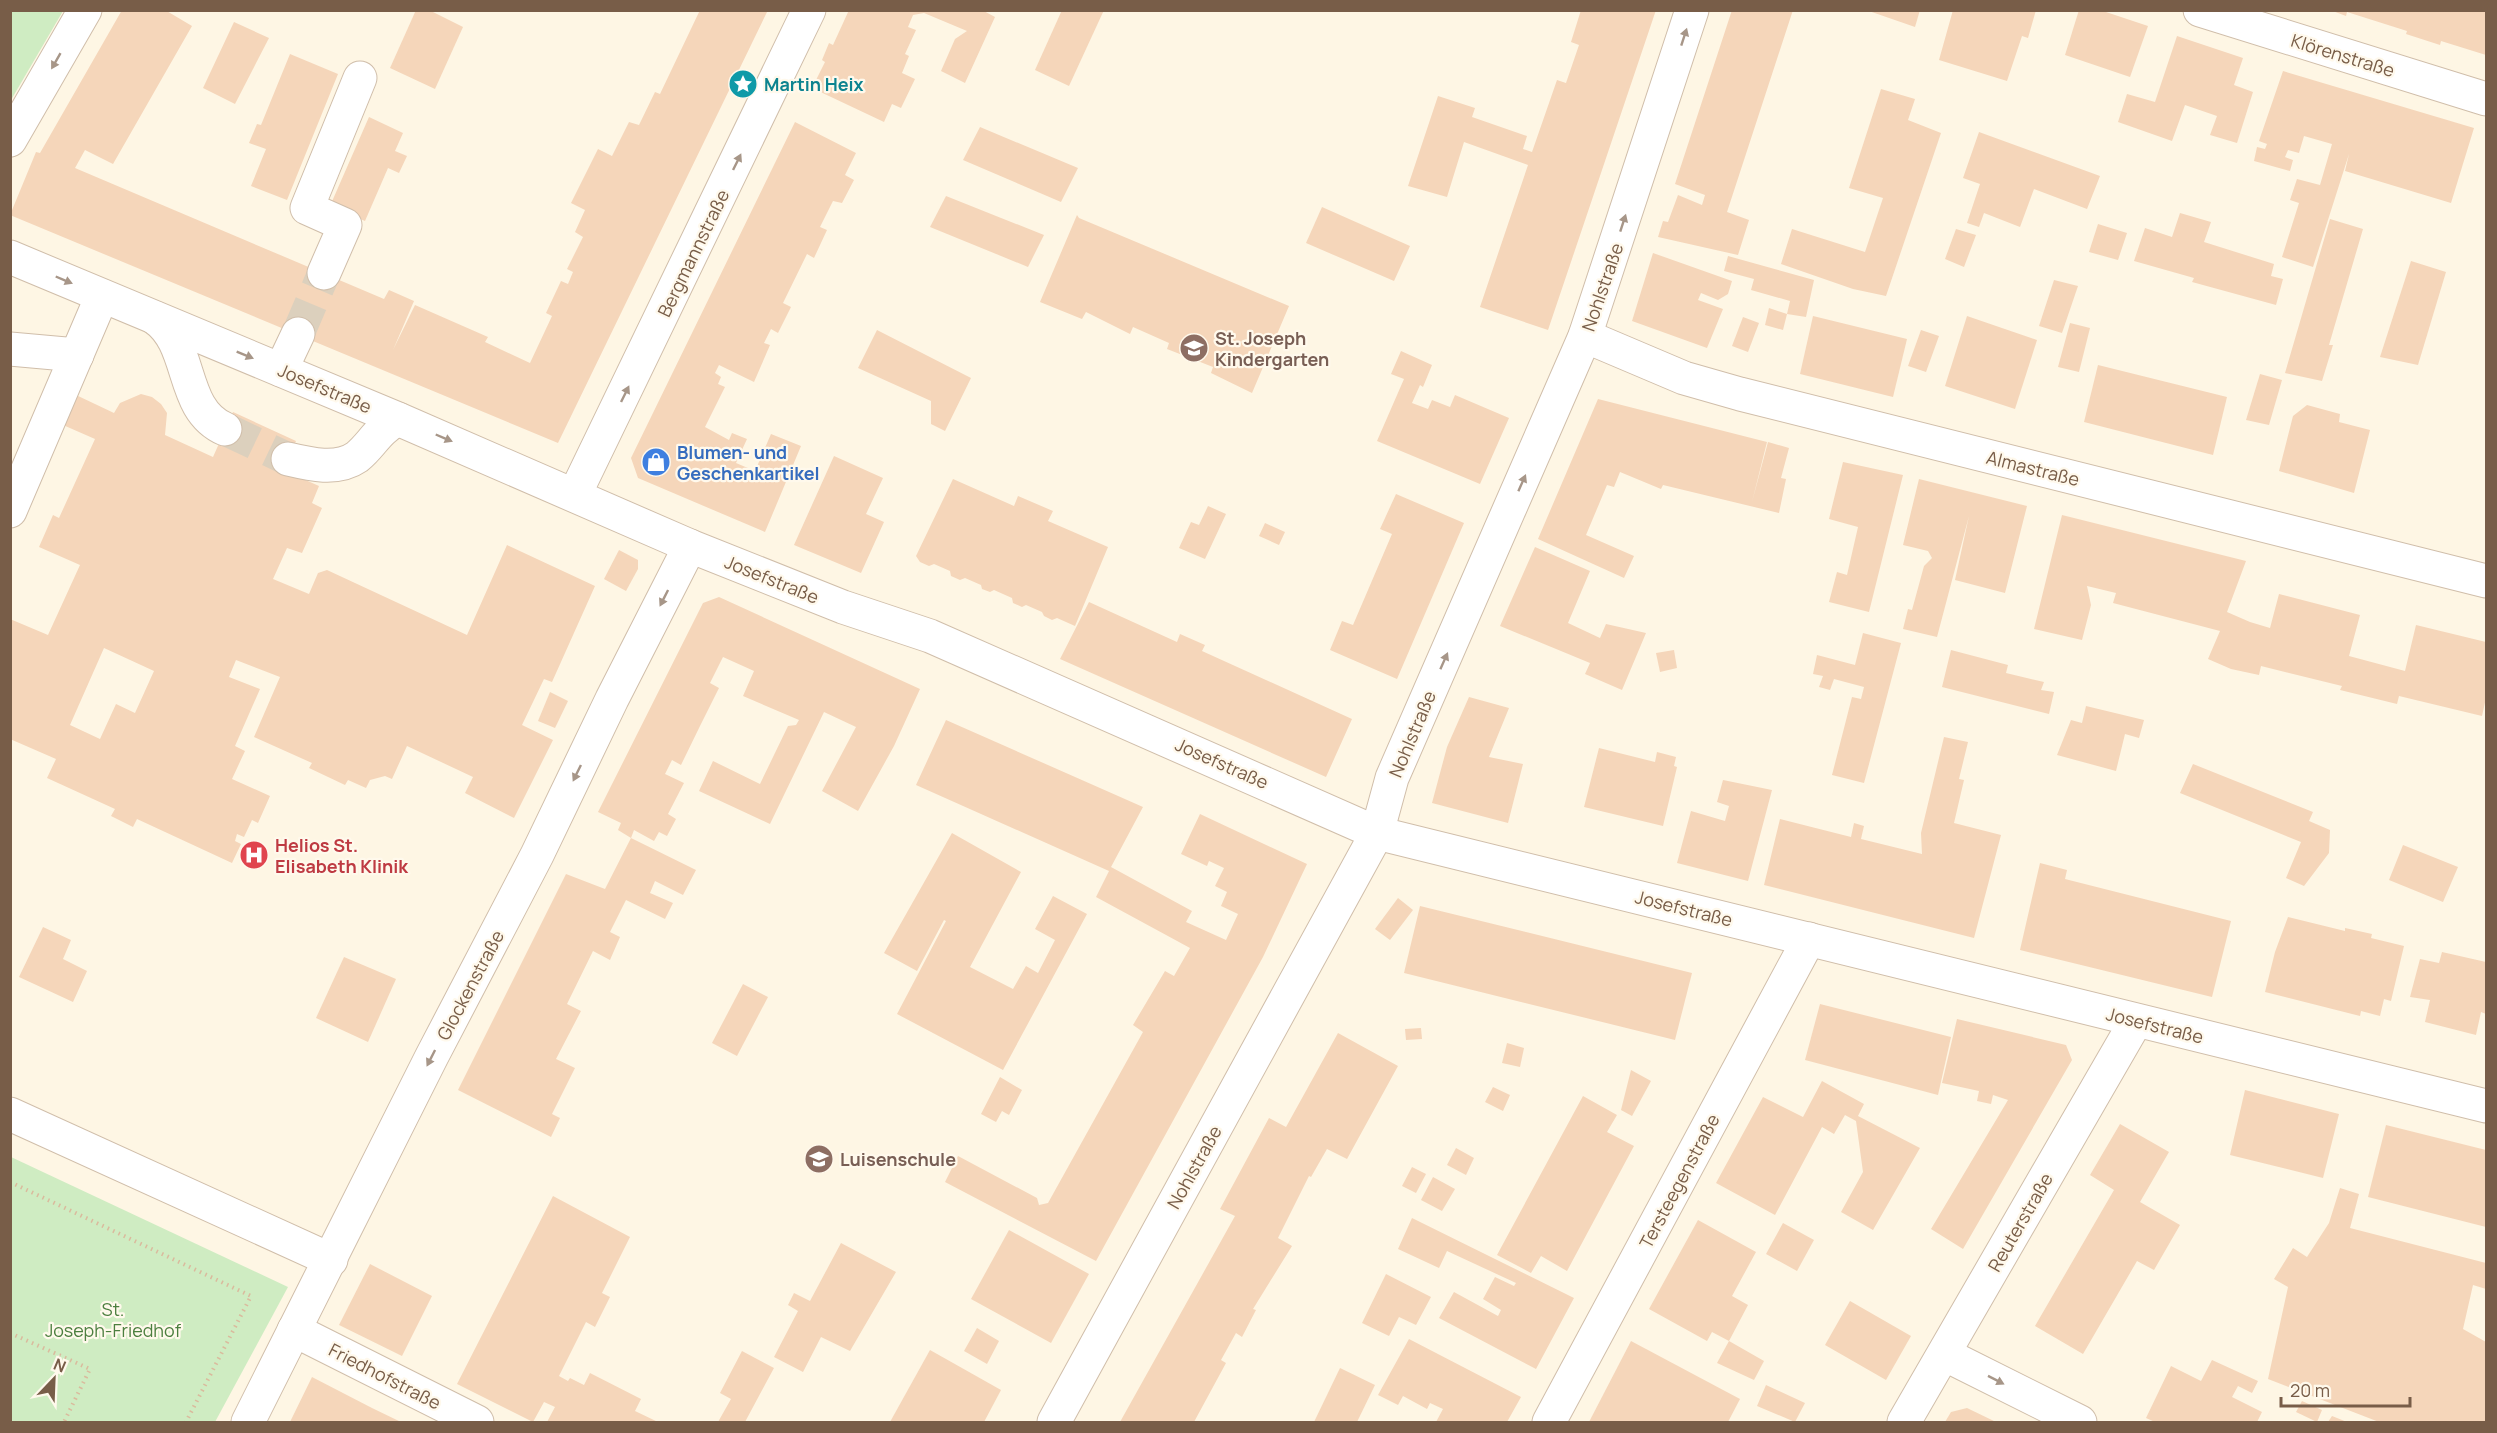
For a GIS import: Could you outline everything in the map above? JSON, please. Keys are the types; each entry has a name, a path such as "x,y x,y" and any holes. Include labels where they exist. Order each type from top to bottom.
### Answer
{"street":[{"path":"10,140 85,10"},
{"name":"Bergmannstraße","path":"575,494 809,10"},
{"name":"Nohlstraße","path":"1054,1422 1377,833 1392,778 1585,336 1692,10"},
{"name":"Klörenstraße","path":"2200,10 2487,99"},
{"path":"324,273 345,225 307,208 360,78"},
{"name":"Josefstraße","path":"10,257 575,494 690,546 843,607 930,636 1377,833 2487,1106"},
{"path":"10,510 102,296"},
{"path":"154,317 165,325 176,342 200,409 225,429"},
{"path":"281,370 298,333"},
{"name":"Almastraße","path":"1585,336 1684,378 1740,394 2487,581"},
{"path":"10,349 77,355"},
{"path":"288,459 322,466 340,463 356,457 380,430 398,419"},
{"name":"Glockenstraße","path":"248,1422 432,1056 537,855 612,699 690,546"},
{"name":"Tersteegenstraße","path":"1549,1422 1809,939"},
{"name":"Reuterstraße","path":"1904,1422 2136,1021"},
{"path":"10,1114 331,1260"},
{"name":"Friedhofstraße","path":"294,1330 477,1422"},
{"path":"1944,1354 2080,1422"}],"path":[{"path":"10,1182 251,1296 186,1422"},
{"path":"10,1333 90,1369 64,1422"}],"green space":[{"path":"10,11 63,11 11,100"},
{"name":"St. Joseph-Friedhof","path":"11,1157 288,1287 215,1422 11,1422"}],"building":[{"path":"122,10 165,10 192,26 113,164 85,150 75,168 384,299 389,290 414,301 393,350 415,305 488,337 485,342 530,363 552,316 546,313 561,281 568,284 573,272 567,269 583,237 575,232 585,210 571,203 598,149 612,156 629,122 639,125 655,92 660,94 700,10 768,10 558,443 10,215 36,152 40,153"},
{"path":"416,10 429,10 463,27 435,89 390,68"},
{"path":"849,10 982,10 995,17 965,83 941,71 955,39 967,31 924,13 913,15 908,27 916,30 905,54 909,56 902,73 915,79 901,108 892,104 884,122 812,88 825,62 822,60 829,43 833,45"},
{"path":"1062,10 1104,10 1069,86 1035,70"},
{"path":"1581,10 1656,10 1548,330 1480,307 1528,165 1464,142 1447,197 1408,186 1438,96 1475,108 1472,117 1527,136 1523,149 1532,152 1557,80 1566,83 1579,45 1571,42"},
{"path":"1732,10 1793,10 1727,212 1749,220 1738,255 1658,237 1663,221 1668,222 1678,195 1702,205 1705,195 1675,184"},
{"path":"1866,10 1920,10 1915,27"},
{"path":"1953,10 2036,10 2028,38 2022,36 2007,81 1939,60"},
{"path":"2079,10 2100,10 2148,26 2130,77 2065,55"},
{"path":"2330,10 2486,10 2486,55 2441,41 2440,45 2406,34 2407,31 2347,12 2346,16"},
{"path":"234,22 269,38 235,104 203,88"},
{"path":"2177,36 2243,58 2234,85 2253,92 2237,143 2210,135 2217,116 2185,105 2172,141 2118,122 2127,94 2155,102"},
{"path":"290,54 338,74 287,200 251,186 266,149 249,143 257,124 261,125"},
{"path":"2283,71 2474,128 2451,203 2345,171 2349,154 2313,267 2282,257 2299,203 2290,200 2297,179 2320,185 2332,144 2304,136 2299,153 2288,150 2285,157 2293,160 2290,171 2254,161 2257,147 2265,149 2267,144 2259,141"},
{"path":"1881,89 1915,99 1908,120 1941,133 1886,296 1853,289 1781,264 1792,229 1865,252 1883,198 1849,188"},
{"path":"369,117 403,133 395,151 407,156 399,173 388,168 365,221 330,206"},
{"path":"795,122 856,153 845,175 854,180 842,203 833,201 820,227 827,230 814,258 807,254 783,303 791,307 778,333 771,329 764,343 770,345 754,382 719,365 715,373 721,377 718,384 725,387 705,427 729,440 732,433 747,439 736,463 755,471 771,434 801,446 765,532 638,478 631,458"},
{"path":"980,127 1078,168 1061,202 963,160"},
{"path":"1979,132 2100,176 2087,209 2034,189 2020,227 1984,213 1979,227 1967,223 1980,184 1963,178"},
{"path":"946,196 1044,235 1028,267 930,227"},
{"path":"1322,207 1410,246 1394,281 1306,243"},
{"path":"2180,213 2211,222 2204,242 2274,264 2271,276 2283,279 2276,305 2192,282 2194,278 2134,261 2145,228 2172,237"},
{"path":"1077,215 1079,218 1289,306 1252,393 1211,373 1213,367 1167,349 1169,343 1133,327 1130,334 1086,312 1082,319 1040,302"},
{"path":"2330,219 2363,229 2329,345 2333,345 2322,381 2285,373"},
{"path":"2098,224 2127,233 2118,260 2089,252"},
{"path":"1956,229 1976,235 1964,267 1945,259"},
{"path":"1653,253 1732,281 1728,294 1718,300 1701,293 1698,300 1723,309 1707,348 1632,321"},
{"path":"1728,256 1814,280 1806,317 1787,314 1790,301 1751,290 1754,279 1724,271"},
{"path":"2411,261 2446,272 2418,365 2380,357"},
{"path":"2054,280 2078,286 2062,333 2039,326"},
{"path":"1769,308 1787,314 1783,330 1765,325"},
{"path":"1813,316 1907,339 1893,397 1800,374"},
{"path":"1967,316 2037,340 2015,409 1945,386"},
{"path":"1743,317 1759,323 1748,352 1732,346"},
{"path":"2070,323 2090,328 2079,372 2058,367"},
{"path":"877,330 971,378 945,431 931,424 931,401 858,368"},
{"path":"1921,330 1939,336 1926,372 1908,366"},
{"path":"1401,351 1432,365 1423,387 1420,385 1412,403 1428,409 1432,400 1450,407 1455,395 1509,418 1480,484 1377,441 1404,379 1391,374"},
{"path":"2098,365 2227,397 2213,455 2084,422"},
{"path":"2260,374 2282,380 2269,425 2246,420"},
{"path":"141,394 152,397 167,413 165,435 213,457 233,412 296,441 283,470 319,486 312,503 322,508 302,553 287,548 273,579 309,594 318,573 327,570 467,635 507,545 595,586 552,682 544,679 522,725 553,740 514,818 465,793 473,777 407,746 392,779 385,776 370,780 366,788 348,780 345,785 309,768 312,763 254,737 280,677 236,660 229,677 260,689 235,746 245,751 232,779 270,796 258,823 252,820 244,837 237,834 235,841 241,844 232,863 137,819 133,827 111,816 115,809 47,778 56,759 10,739 10,619 48,635 80,565 39,547 53,515 59,518 95,439 63,425 76,395 114,413 120,403","holes":["104,648 154,671 135,713 116,704 100,739 70,725"]},
{"path":"1598,399 1767,442 1752,502 1768,442 1789,448 1781,478 1786,479 1779,513 1663,485 1661,489 1620,472 1614,487 1607,485 1586,535 1634,556 1624,578 1538,539"},
{"path":"2307,405 2340,414 2339,422 2370,430 2354,493 2279,471 2293,416"},
{"path":"834,456 883,478 866,514 884,522 861,573 794,545"},
{"path":"1843,462 1903,475 1869,612 1829,602 1837,572 1847,575 1858,527 1829,519"},
{"path":"953,479 1014,506 1018,496 1053,511 1048,521 1108,547 1075,626 1057,618 1052,620 1044,616 1042,612 1026,605 1022,607 1013,603 1012,598 994,590 990,592 982,589 981,585 965,578 960,580 951,576 950,571 934,564 929,566 920,562 916,556"},
{"path":"1919,479 2027,506 2005,593 1955,580 1969,516 1937,637 1903,629 1908,609 1912,610 1924,566 1932,558 1928,551 1903,545"},
{"path":"1396,494 1464,523 1397,679 1330,650 1342,621 1353,625 1392,534 1380,529"},
{"path":"1208,506 1226,514 1205,559 1179,548 1191,522 1199,525"},
{"path":"2062,515 2246,561 2227,612 2250,622 2270,628 2279,594 2360,615 2349,656 2405,671 2416,625 2486,642 2486,698 2482,716 2399,696 2397,704 2340,690 2342,686 2261,666 2259,675 2231,669 2208,659 2220,631 2113,603 2116,593 2087,586 2091,605 2082,640 2034,629"},
{"path":"1265,523 1285,532 1279,545 1259,536"},
{"path":"1535,547 1590,571 1568,623 1600,638 1606,624 1646,633 1622,690 1585,674 1590,663 1500,626"},
{"path":"619,550 638,560 638,569 626,591 604,579"},
{"path":"719,597 920,689 894,746 858,811 822,791 856,727 824,712 770,824 699,791 713,761 760,784 788,726 796,725 799,720 743,696 754,671 723,657 710,683 719,688 681,765 672,760 665,774 684,783 668,814 676,819 667,836 659,832 654,841 634,830 631,838 618,830 621,823 598,812 703,603"},
{"path":"1089,602 1177,642 1180,634 1205,645 1202,651 1352,719 1326,777 1060,659"},
{"path":"1863,633 1901,643 1864,783 1832,775 1852,697 1861,699 1864,687 1834,679 1830,690 1819,687 1823,676 1813,674 1817,655 1855,665"},
{"path":"1674,650 1677,668 1660,672 1656,653"},
{"path":"1951,650 2008,665 2006,673 2044,682 2041,690 2054,692 2049,714 1942,687"},
{"path":"550,692 568,701 555,728 538,721"},
{"path":"1469,697 1509,708 1489,757 1523,764 1508,823 1432,803 1447,747"},
{"path":"2086,706 2144,720 2139,738 2125,734 2116,771 2057,755 2071,720 2082,723"},
{"path":"946,720 1143,807 1111,867 1192,911 1186,922 1226,940 1238,914 1221,906 1227,892 1215,886 1224,868 1209,861 1207,866 1181,854 1200,814 1307,864 1263,957 1096,1261 945,1182 958,1156 1037,1198 1039,1205 1048,1203 1143,1032 1133,1025 1165,971 1174,976 1190,948 1096,897 1109,871 916,785"},
{"path":"1944,737 1968,742 1959,779 1964,780 1954,823 2001,835 1974,938 1764,885 1780,819 1851,837 1854,823 1864,826 1861,839 1922,854 1921,833"},
{"path":"1599,748 1655,762 1657,752 1676,757 1674,766 1677,767 1663,826 1584,807"},
{"path":"2193,764 2313,812 2309,821 2330,830 2329,853 2304,886 2286,878 2301,842 2180,793"},
{"path":"1723,780 1772,790 1748,881 1677,863 1691,811 1725,821 1729,806 1717,802"},
{"path":"952,833 1021,872 970,967 1013,989 1026,966 1038,973 1055,940 1035,929 1053,896 1087,914 1003,1070 897,1014 946,921 944,920 917,971 884,953"},
{"path":"631,838 696,870 683,895 655,881 650,893 673,903 665,919 626,900 610,932 620,937 610,960 593,951 567,1004 581,1011 556,1059 575,1068 552,1114 560,1118 551,1137 458,1090 566,874 605,889"},
{"path":"2403,845 2458,867 2443,902 2389,880"},
{"path":"2040,863 2067,870 2065,879 2231,921 2212,997 2020,950"},
{"path":"1398,898 1413,910 1390,940 1375,929"},
{"path":"1420,906 1692,973 1675,1040 1404,973"},
{"path":"2288,917 2345,931 2345,928 2372,934 2371,938 2404,946 2391,1001 2384,999 2380,1016 2361,1011 2360,1016 2265,992 2275,952"},
{"path":"43,927 71,940 63,959 87,971 73,1002 19,977"},
{"path":"2442,952 2486,962 2486,1014 2481,1012 2476,1035 2425,1022 2430,1000 2410,997 2420,959 2439,963"},
{"path":"344,957 396,979 368,1042 316,1018"},
{"path":"743,984 768,997 737,1056 712,1043"},
{"path":"1820,1004 1951,1037 1938,1095 1805,1060"},
{"path":"1957,1019 2066,1045 2072,1060 1963,1249 1931,1229 2008,1100 1993,1095 1991,1104 1977,1101 1979,1091 1942,1083"},
{"path":"1421,1028 1422,1039 1406,1040 1405,1029"},
{"path":"1338,1033 1398,1066 1347,1159 1327,1149 1311,1177 1309,1176 1278,1238 1292,1246 1253,1309 1256,1310 1242,1337 1236,1333 1221,1360 1226,1363 1194,1422 1120,1422 1235,1216 1220,1209 1269,1118 1286,1127"},
{"path":"1507,1043 1524,1048 1520,1067 1502,1063"},
{"path":"1631,1070 1651,1081 1632,1116 1621,1110"},
{"path":"1000,1077 1022,1090 1009,1115 1002,1111 996,1122 981,1114"},
{"path":"1822,1081 1864,1104 1858,1116 1920,1148 1873,1230 1841,1212 1863,1172 1856,1121 1845,1115 1834,1134 1822,1127 1775,1215 1716,1183 1763,1097 1803,1117"},
{"path":"1493,1087 1510,1095 1503,1111 1485,1102"},
{"path":"2245,1090 2339,1114 2323,1178 2230,1155"},
{"path":"1583,1096 1617,1115 1607,1132 1634,1146 1567,1271 1541,1256 1531,1273 1497,1255"},
{"path":"2120,1124 2169,1152 2140,1202 2180,1225 2154,1270 2137,1261 2083,1354 2035,1326 2114,1190 2090,1175"},
{"path":"2386,1125 2486,1150 2486,1227 2368,1197"},
{"path":"1456,1148 1474,1158 1466,1175 1447,1165"},
{"path":"1412,1167 1426,1174 1416,1193 1402,1186"},
{"path":"1433,1177 1455,1189 1442,1211 1421,1200"},
{"path":"2340,1188 2359,1194 2350,1228 2486,1263 2486,1289 2473,1285 2463,1329 2486,1342 2486,1422 2379,1422 2268,1379 2288,1287 2274,1279 2293,1248 2307,1257 2329,1223"},
{"path":"553,1196 630,1237 602,1293 610,1297 595,1327 586,1322 559,1376 568,1381 570,1378 584,1385 590,1373 641,1399 635,1411 658,1422 547,1422 555,1407 544,1402 533,1422 457,1384"},
{"path":"1412,1218 1574,1298 1536,1369 1439,1318 1454,1292 1498,1316 1501,1310 1483,1299 1495,1277 1514,1286 1516,1283 1447,1251 1439,1268 1398,1249"},
{"path":"1698,1220 1756,1252 1732,1296 1748,1305 1729,1341 1712,1332 1707,1341 1649,1309"},
{"path":"1783,1223 1814,1240 1797,1271 1766,1254"},
{"path":"1009,1230 1089,1274 1051,1343 971,1299"},
{"path":"841,1243 896,1272 850,1351 821,1337 803,1372 774,1357 798,1311 788,1305 794,1293 810,1301"},
{"path":"370,1264 432,1296 402,1356 339,1325"},
{"path":"1386,1274 1431,1297 1416,1325 1399,1317 1389,1336 1362,1323"},
{"path":"1850,1301 1911,1336 1886,1380 1825,1345"},
{"path":"977,1328 999,1341 987,1364 964,1351"},
{"path":"1409,1339 1521,1397 1507,1422 1436,1422 1443,1409 1430,1403 1427,1409 1403,1396 1398,1405 1378,1395"},
{"path":"1631,1341 1740,1399 1728,1422 1589,1422"},
{"path":"1729,1341 1764,1361 1754,1380 1717,1363"},
{"path":"930,1350 1001,1390 984,1422 890,1422"},
{"path":"742,1351 774,1368 745,1422 718,1422 731,1399 720,1393"},
{"path":"2212,1360 2258,1381 2252,1393 2238,1386 2232,1397 2262,1412 2257,1422 2155,1422 2146,1418 2171,1366 2201,1381"},
{"path":"1340,1368 1375,1385 1357,1422 1314,1422"},
{"path":"312,1377 372,1408 401,1422 290,1422"},
{"path":"1766,1385 1805,1403 1795,1422 1757,1406"},
{"path":"2302,1401 2322,1410 2317,1422 2296,1412"},
{"path":"1967,1408 1996,1422 1945,1422 1951,1412"},
{"path":"2332,1416 2347,1422 2328,1422"}],"tunnel":[{"path":"298,334 324,273"},
{"path":"225,429 288,459"}],"place":[{"name":"Martin Heix","path":"743,84"},
{"name":"St. Joseph Kindergarten","path":"1194,348"},
{"name":"Blumen- und Geschenkartikel","path":"656,462"},
{"name":"Helios St. Elisabeth Klinik","path":"254,855"},
{"name":"Luisenschule","path":"819,1159"}]}
